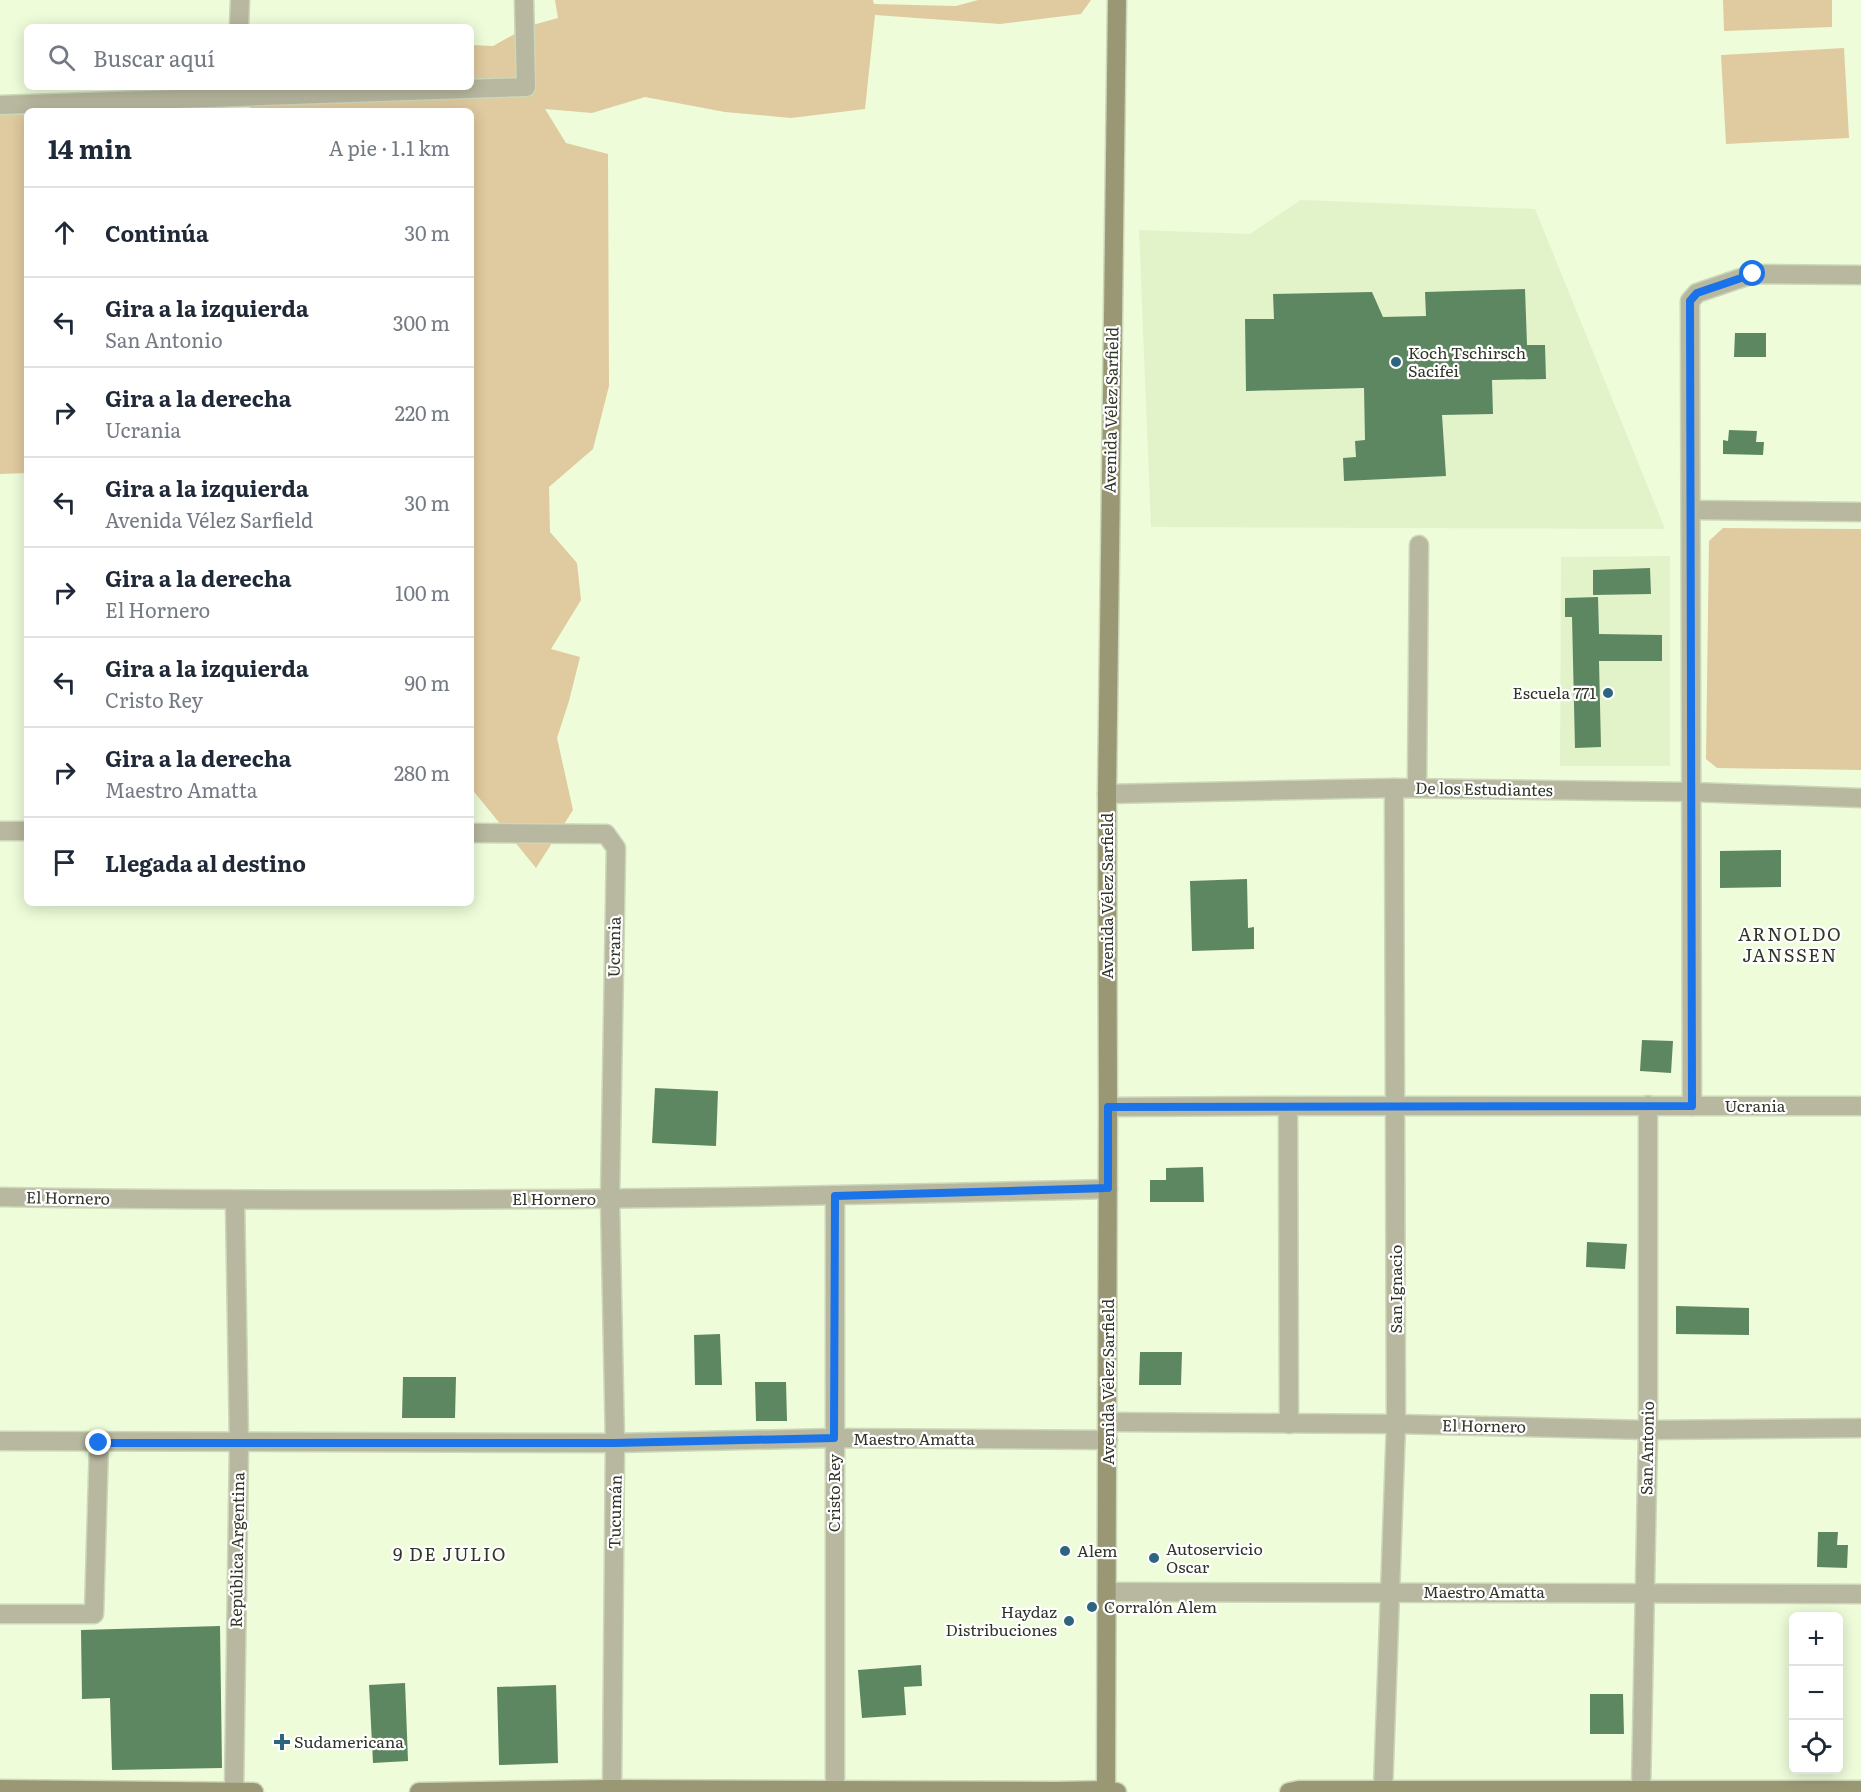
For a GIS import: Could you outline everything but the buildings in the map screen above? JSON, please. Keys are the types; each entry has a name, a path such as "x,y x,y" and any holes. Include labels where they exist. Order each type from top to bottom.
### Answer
{"main road":[{"name":"Avenida Vélez Sarfield","path":"1110,1791 1107,1592 1107,794 1117,0"},
{"path":"0,1789 254,1792"},
{"path":"419,1792 612,1789 1110,1791"},
{"path":"1289,1792 1299,1790 1861,1790"}],"street":[{"path":"239,24 240,0"},
{"path":"474,88 526,87 524,0"},
{"path":"0,105 237,92 353,90"},
{"path":"1692,1106 1690,301 1697,293 1753,274 1861,275"},
{"path":"1692,510 1861,512"},
{"path":"1417,788 1419,544"},
{"name":"San Ignacio","path":"1383,1790 1396,1424 1394,788"},
{"name":"De los Estudiantes","path":"1107,794 1417,788 1691,792 1861,798"},
{"path":"0,831 24,831"},
{"name":"Ucrania","path":"474,833 606,834 616,848 610,1199"},
{"name":"San Antonio","path":"1641,1790 1643,1593 1648,1430 1648,1105"},
{"path":"1288,1106 1289,1424"},
{"name":"Ucrania","path":"1108,1107 1861,1106"},
{"name":"El Hornero","path":"0,1197 235,1201 610,1199 835,1196 1108,1188"},
{"name":"Cristo Rey","path":"835,1196 835,1790"},
{"name":"Tucumán","path":"610,1199 615,1443 612,1789"},
{"name":"República Argentina","path":"234,1792 239,1443 235,1201"},
{"name":"El Hornero","path":"1108,1431 1289,1424 1648,1430 1861,1428"},
{"name":"Maestro Amatta","path":"0,1441 615,1443 1108,1431"},
{"path":"0,1614 94,1614 99,1443"},
{"name":"Maestro Amatta","path":"1107,1592 1861,1594"}],"shaded area":[{"path":"555,0 873,0 874,4 956,6 978,0 1091,0 1081,14 1000,24 875,15 865,109 791,118 725,112 645,97 592,113 545,109 566,143 608,154 609,386 593,449 549,487 550,532 577,563 581,600 551,649 580,657 557,738 573,810 536,868 474,792 474,108 250,108 252,90 474,90 474,45 493,46 529,26 558,18"},
{"path":"1723,0 1832,0 1832,27 1724,31"},
{"path":"1844,48 1849,138 1726,144 1721,55"},
{"path":"0,115 24,115 24,473 0,474"},
{"path":"1301,200 1535,209 1665,529 1151,527 1139,230 1250,234"},
{"path":"1723,528 1861,529 1861,770 1717,768 1706,759 1709,541"},
{"path":"1670,556 1670,766 1560,766 1561,557"}],"place":[{"name":"Koch Tschirsch Sacifei","path":"1396,362"},
{"name":"Escuela 771","path":"1608,693"},
{"name":"Alem","path":"1065,1551"},
{"name":"Autoservicio Oscar","path":"1154,1558"},
{"name":"Corralón Alem","path":"1092,1607"},
{"name":"Haydaz Distribuciones","path":"1069,1621"},
{"name":"Sudamericana","path":"282,1742"}],"district":[{"name":"ARNOLDO JANSSEN","path":"1790,945"},
{"name":"9 DE JULIO","path":"450,1555"}],"route":[{"path":"99,1443 615,1443 834,1438 835,1196 1108,1188 1108,1107 1692,1106 1690,301 1697,293 1753,274"}]}
